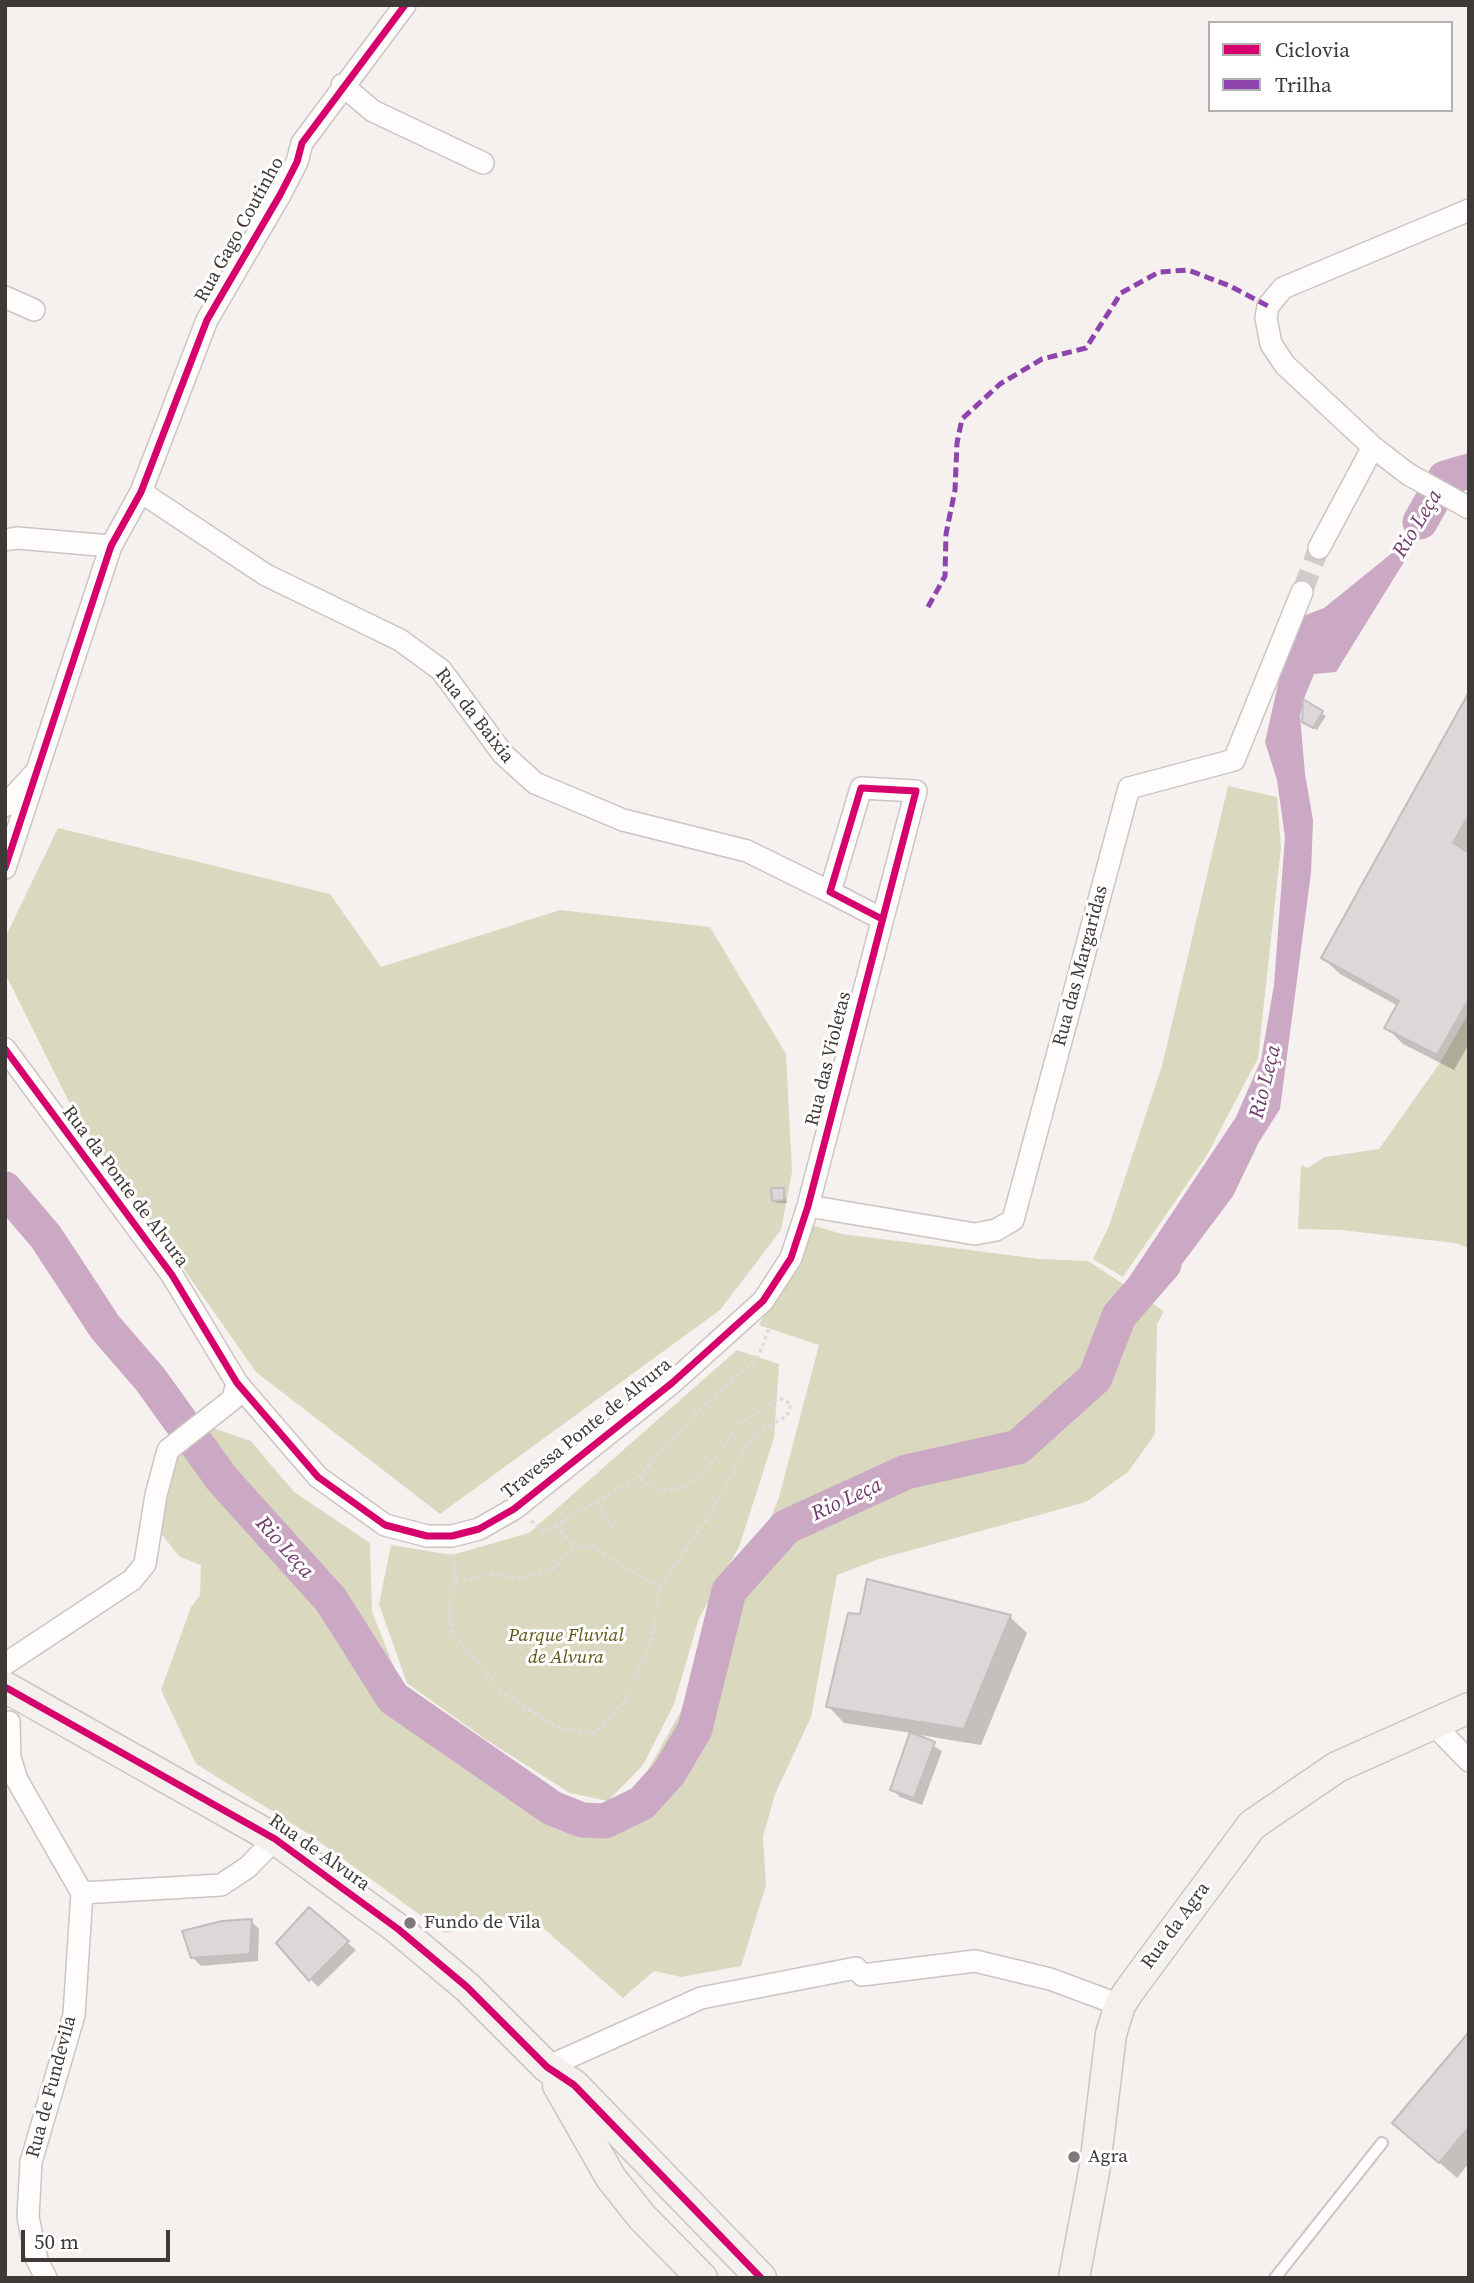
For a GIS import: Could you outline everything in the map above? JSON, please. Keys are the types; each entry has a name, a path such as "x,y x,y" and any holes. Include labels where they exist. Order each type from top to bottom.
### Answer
{"street":[{"name":"Rua Gago Coutinho","path":"141,492 207,320 280,195 297,162 302,143 342,85 405,5"},
{"path":"342,85 373,111 484,163"},
{"path":"1469,210 1296,281 1283,288 1268,306 1266,318 1271,344 1285,365 1373,447 1408,474 1469,508"},
{"path":"5,297 34,310"},
{"path":"1319,548 1373,447"},
{"path":"5,868 111,546 141,492"},
{"name":"Rua da Baixia","path":"141,492 266,575 400,640 441,670 503,754 535,783 623,820 747,851 881,919"},
{"path":"5,540 17,538 111,546"},
{"name":"Rua das Margaridas","path":"808,1206 975,1234 996,1230 1013,1220 1129,788 1234,760 1302,592"},
{"path":"5,806 41,765"},
{"name":"Rua das Violetas","path":"808,1206 916,790 861,788 830,892"},
{"name":"Rua da Ponte de Alvura","path":"5,1049 173,1275 237,1383"},
{"name":"Travessa Ponte de Alvura","path":"237,1383 318,1477 385,1525 428,1536 452,1536 480,1529 514,1509 672,1383 763,1301 791,1258 808,1206"},
{"path":"5,1664 132,1580 145,1564 156,1495 168,1450 233,1399 237,1383"},
{"name":"Rua de Alvura","path":"5,1686 275,1839 398,1929 467,1987 547,2067"},
{"name":"Rua da Agra","path":"1074,2278 1095,2166 1111,2034 1120,2005 1205,1884 1252,1825 1337,1767 1435,1726 1469,1708"},
{"path":"9,1722 10,1758 17,1780 82,1892 221,1885 248,1867 275,1839"},
{"path":"1435,1726 1469,1761"},
{"name":"Rua de Fundevila","path":"46,2278 37,2260 28,2217 31,2162 74,2015 82,1892"},
{"path":"547,2067 701,1998 856,1968 862,1975 975,1961 1050,1979 1120,2005"},
{"path":"547,2067 611,2178 642,2217 702,2278"},
{"path":"547,2067 574,2085 761,2278"}],"lane":[{"path":"1275,2278 1382,2143"}],"path":[{"path":"514,1509 544,1532 639,1477 695,1414 758,1357 769,1329 763,1301"},
{"path":"452,1536 456,1582 449,1601 451,1630 503,1693 556,1727 595,1733 624,1702 652,1639 660,1588 709,1515 752,1435 787,1416 791,1404 779,1398 739,1424 715,1460 685,1488 656,1491 639,1477"},
{"path":"597,1501 613,1528"},
{"path":"556,1525 574,1547"},
{"path":"456,1582 495,1574 522,1579 553,1569 574,1547 593,1547 639,1578 660,1588"}],"green space":[{"path":"1228,786 1277,797 1281,847 1258,1058 1207,1155 1123,1277 1093,1259 1109,1226 1162,1066"},
{"path":"58,828 330,894 381,967 560,910 710,927 786,1054 792,1172 781,1230 720,1310 440,1514 256,1372 75,1114 5,973 5,938"},
{"path":"1469,1012 1469,1248 1455,1243 1341,1230 1298,1229 1301,1165 1308,1168 1325,1157 1379,1149 1440,1063"},
{"path":"808,1224 842,1234 1040,1259 1088,1261 1164,1311 1157,1324 1155,1434 1128,1472 1086,1502 879,1559 837,1575 811,1717 775,1794 763,1837 766,1885 741,1966 681,1977 654,1971 623,1998 525,1912 445,1933 306,1832 196,1764 161,1690 191,1607 200,1595 201,1565 180,1557 155,1526 172,1453 210,1427 251,1441 294,1492 370,1543 372,1612 402,1687 556,1796 598,1809 635,1793 681,1711 729,1579 765,1532 779,1497 819,1345 759,1325 794,1263"},
{"name":"Parque Fluvial de Alvura","path":"737,1350 779,1364 774,1438 739,1547 699,1618 674,1704 643,1765 608,1801 570,1793 485,1739 407,1683 379,1604 391,1545 452,1555 529,1533"}],"water":[{"path":"1424,491 1441,502 1336,672 1314,674 1303,701 1300,716 1305,774 1313,820 1311,873 1280,1109 1259,1142 1233,1196 1170,1280 1137,1316 1128,1279 1236,1117 1261,1060 1274,985 1285,837 1277,780 1265,742 1283,662 1303,616 1324,608 1397,549 1424,504"}],"building":[{"path":"1469,692 1469,815 1453,843 1469,853 1469,999 1437,1055 1384,1028 1399,1001 1321,958"},
{"path":"1303,699 1323,711 1313,728 1302,722"},
{"path":"771,1188 784,1188 784,1200 772,1201"},
{"path":"867,1579 1011,1615 964,1729 826,1707 848,1613 860,1614"},
{"path":"910,1732 935,1742 914,1798 890,1790"},
{"path":"309,1907 349,1941 309,1981 276,1943"},
{"path":"252,1919 250,1954 191,1958 182,1931 222,1921"},
{"path":"1469,2032 1469,2127 1439,2163 1392,2123"}],"waterway":[{"name":"Rio Leça","path":"1420,522 1445,478 1469,471"},
{"name":"Rio Leça","path":"5,1189 46,1237 105,1327 150,1379 222,1479 331,1600 393,1698 552,1808 582,1820 605,1821 642,1803 669,1773 695,1729 729,1591 786,1527 906,1472 1018,1447 1095,1378 1119,1316 1164,1264"}],"tunnel":[{"path":"1302,592 1319,548"}],"marked path":[{"path":"928,607 945,576 946,534 955,490 957,443 962,419 1000,384 1042,359 1086,348 1121,293 1159,272 1188,270 1230,286 1268,306"}],"cycle path":[{"path":"5,868 111,546 141,492 207,320 280,195 297,162 302,143 405,5"},
{"path":"5,1049 172,1275 237,1383 318,1477 385,1525 427,1536 452,1536 479,1529 514,1509 672,1383 763,1301 791,1258 808,1206 916,791 861,788 830,892 882,919"},
{"path":"5,1687 275,1839 398,1929 467,1987 547,2067 574,2085 761,2278"}],"place":[{"name":"Fundo de Vila","path":"410,1923"},
{"name":"Agra","path":"1074,2157"}]}
